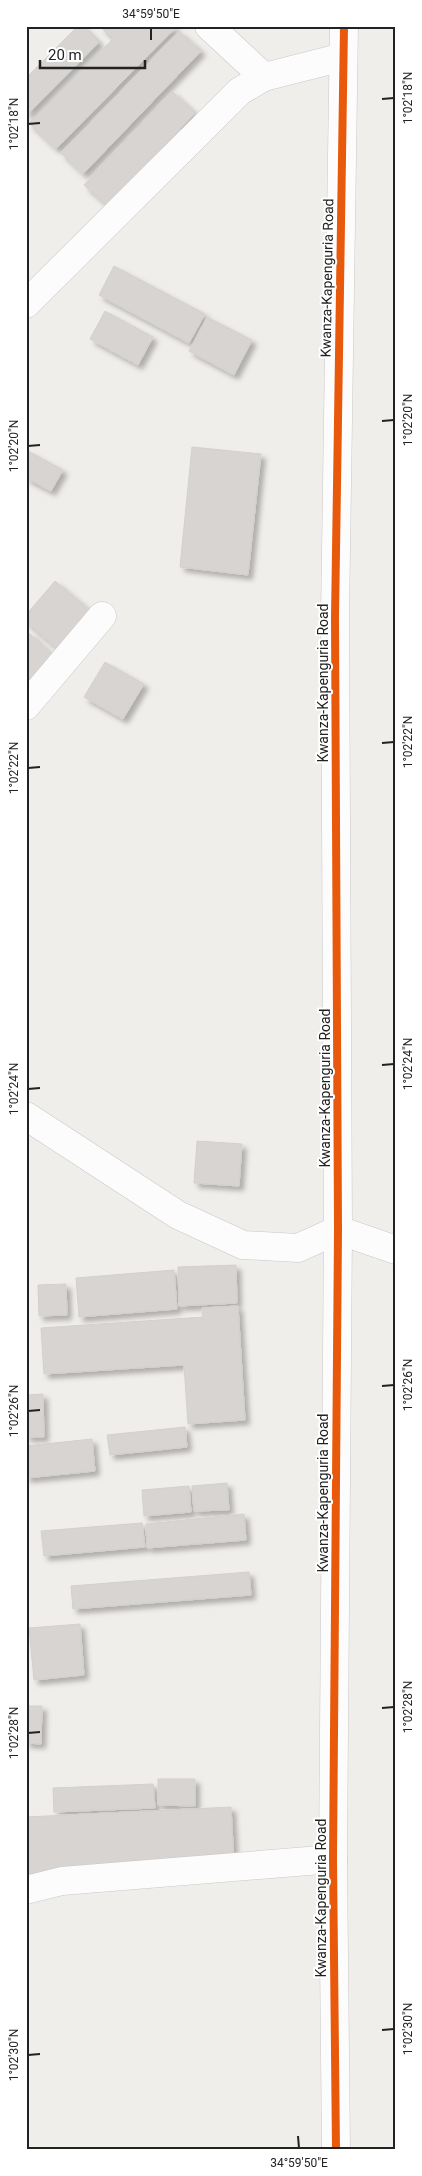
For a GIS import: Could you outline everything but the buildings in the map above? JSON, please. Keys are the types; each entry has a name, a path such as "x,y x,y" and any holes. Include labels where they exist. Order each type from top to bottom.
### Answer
{"street":[{"path":"209,26 264,77"},
{"name":"Kwanza-Kapenguria Road","path":"336,2150 333,1859 338,1230 335,617 344,26"},
{"path":"26,304 240,90 264,77 343,57"},
{"path":"26,706 102,616"},
{"path":"26,1116 178,1215 244,1245 298,1248 338,1230 396,1250"},
{"path":"26,1890 62,1882 333,1859"}],"cycle path":[{"path":"336,2150 333,1859 338,1230 335,617 344,26"}]}
